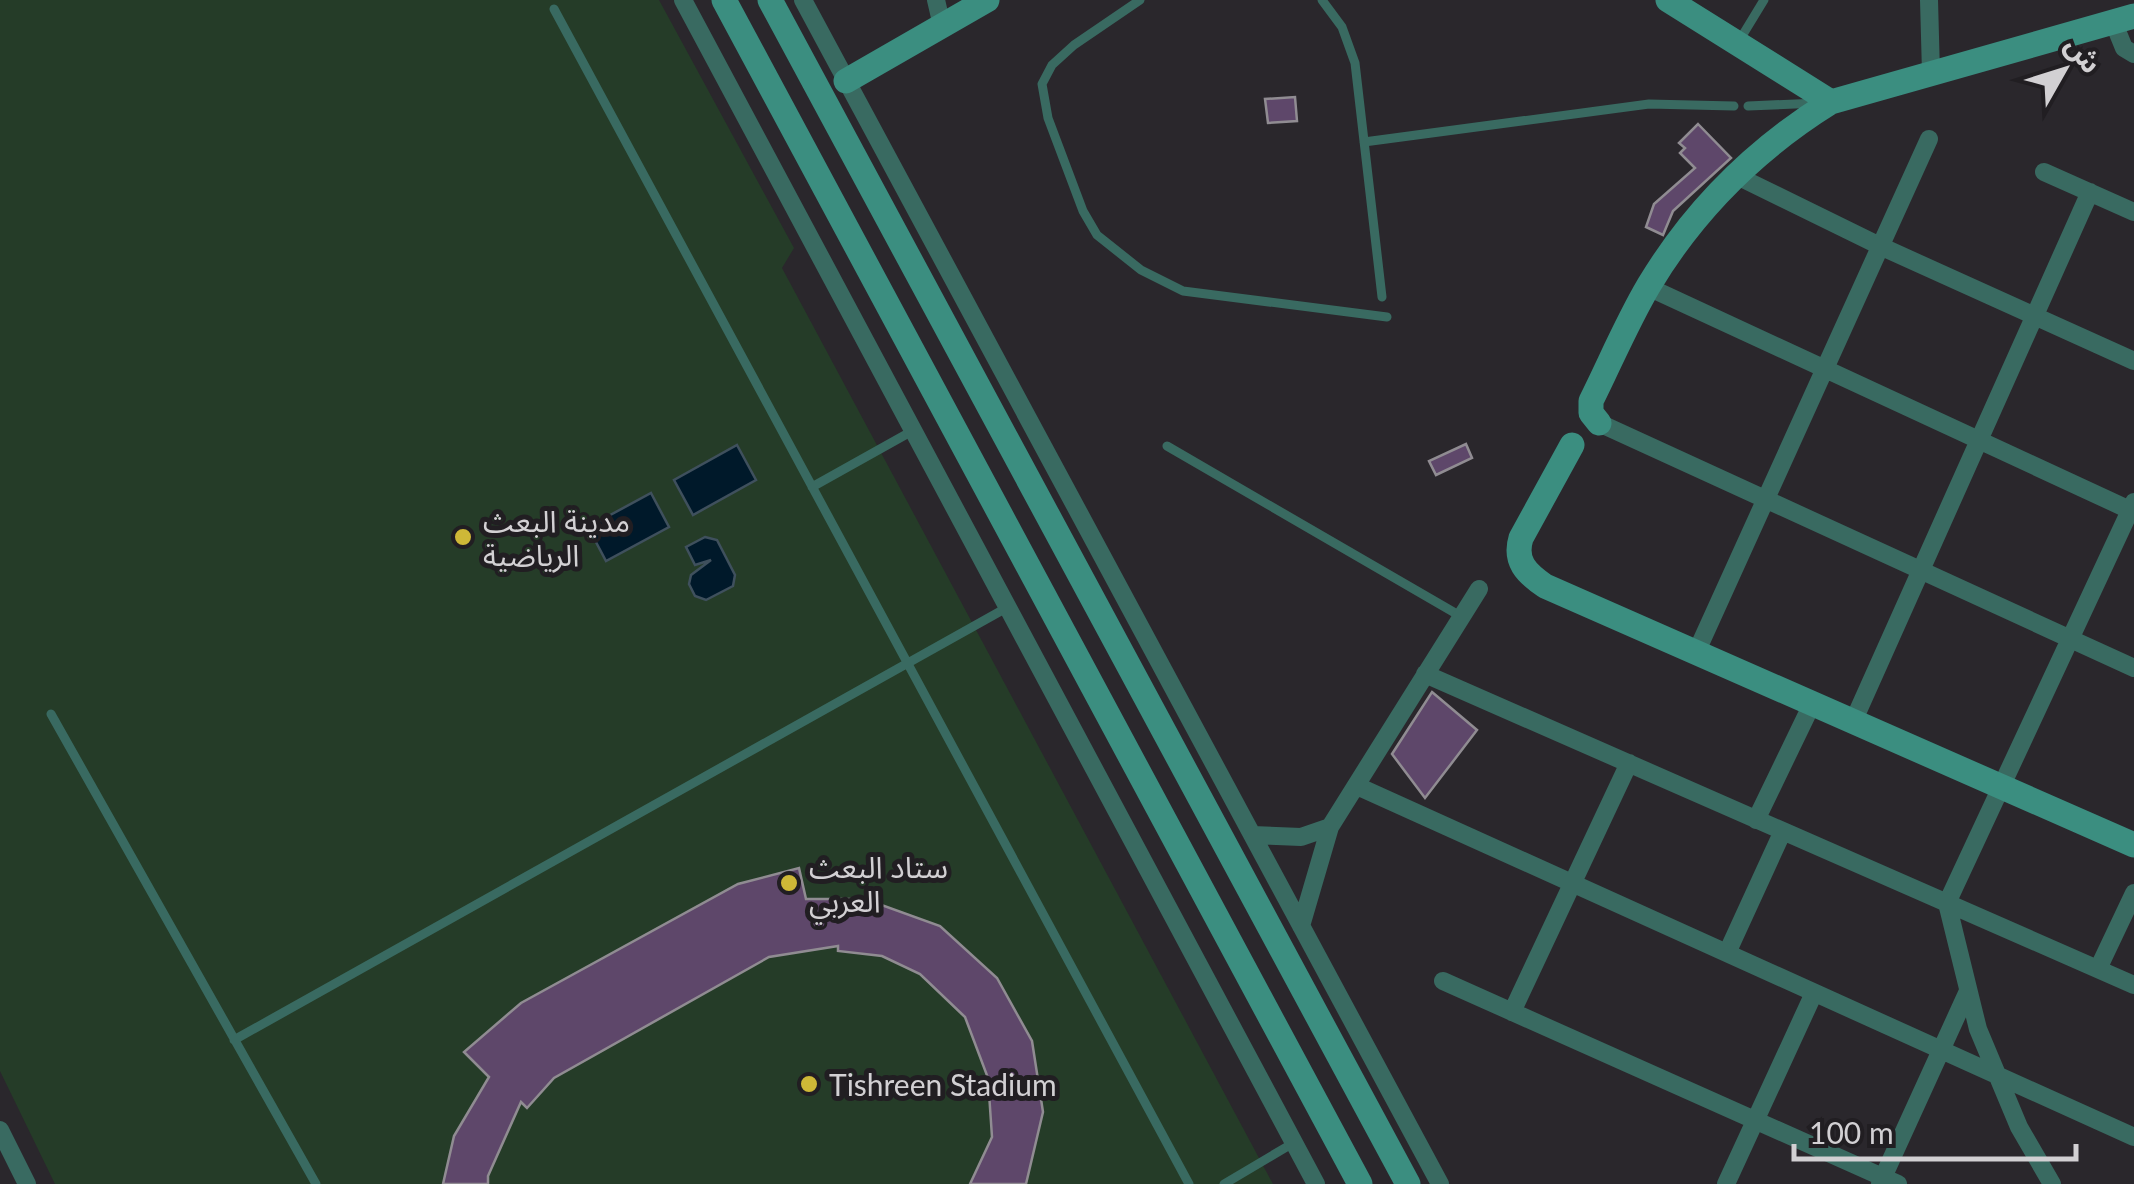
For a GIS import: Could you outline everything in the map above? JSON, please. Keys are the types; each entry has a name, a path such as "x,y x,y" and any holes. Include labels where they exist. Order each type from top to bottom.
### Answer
{"main road":[{"path":"724,0 1360,1184"},
{"path":"770,0 1408,1184"},
{"path":"846,81 986,0"},
{"path":"1672,1 1831,102"},
{"path":"1598,423 1591,413 1591,401 1648,288 1702,209 1792,128 1831,102 2124,19"},
{"path":"1572,446 1518,550 1526,571 1545,586 2134,845"}],"street":[{"path":"683,0 1316,1184"},
{"path":"803,0 1440,1184"},
{"path":"936,0 942,26"},
{"path":"1929,0 1931,73"},
{"path":"2124,19 2124,48 2134,54"},
{"path":"1696,653 1928,139"},
{"path":"2044,172 2134,212"},
{"path":"1737,176 1880,246 2134,361"},
{"path":"1854,722 2090,192"},
{"path":"1648,288 2133,508 1947,903 1978,1028 2046,1181"},
{"path":"1598,423 2134,668"},
{"path":"1302,926 1330,827 1479,590"},
{"path":"1426,674 2134,985"},
{"path":"1756,820 1812,704"},
{"path":"1512,1012 1630,763"},
{"path":"1357,786 2134,1137"},
{"path":"1252,835 1301,837 1330,827"},
{"path":"1727,953 1782,833"},
{"path":"2098,969 2134,894"},
{"path":"1443,981 1887,1182 1968,991"},
{"path":"1726,1184 1814,992"},
{"path":"0,1130 27,1184"}],"lane":[{"path":"1140,0 1074,45 1052,65 1042,84 1048,118 1083,212 1098,235 1141,270 1183,291 1387,317"},
{"path":"1322,0 1342,26 1353,52 1382,298"},
{"path":"1737,43 1764,0"},
{"path":"554,9 1188,1184"},
{"path":"1748,106 1831,102"},
{"path":"1364,142 1649,104 1734,106"},
{"path":"812,487 914,430"},
{"path":"1167,446 1462,616"},
{"path":"234,1040 1008,607"},
{"path":"52,714 316,1184"},
{"path":"1224,1184 1295,1142"}],"green space":[{"name":"مدينة البعث الرياضية","path":"0,0 659,0 794,248 782,268 1273,1184 55,1184 0,1071"}],"water":[{"path":"737,445 756,480 693,515 674,480"},
{"path":"651,493 669,527 606,561 588,527"},
{"path":"705,537 717,540 735,575 733,586 706,600 695,596 689,584 691,575 711,560 695,565 686,547"}],"building":[{"path":"1295,97 1297,121 1268,123 1265,99"},
{"path":"1698,124 1731,158 1673,211 1663,235 1646,227 1654,204 1695,168 1680,153 1685,148 1679,143"},
{"path":"1466,444 1472,458 1436,475 1429,461"},
{"path":"1432,692 1477,730 1425,798 1392,754"},
{"name":"Tishreen Stadium","path":"799,868 806,899 865,899 940,926 997,978 1032,1041 1043,1112 1026,1184 970,1184 992,1137 988,1078 965,1017 920,974 882,956 838,951 838,946 769,957 554,1078 527,1108 521,1102 488,1184 443,1184 454,1136 489,1077 464,1052 521,1003 738,884"}],"place":[{"name":"مدينة البعث الرياضية","path":"463,537"},
{"name":"ستاد البعث العربي","path":"789,883"},
{"name":"Tishreen Stadium","path":"809,1084"}]}
